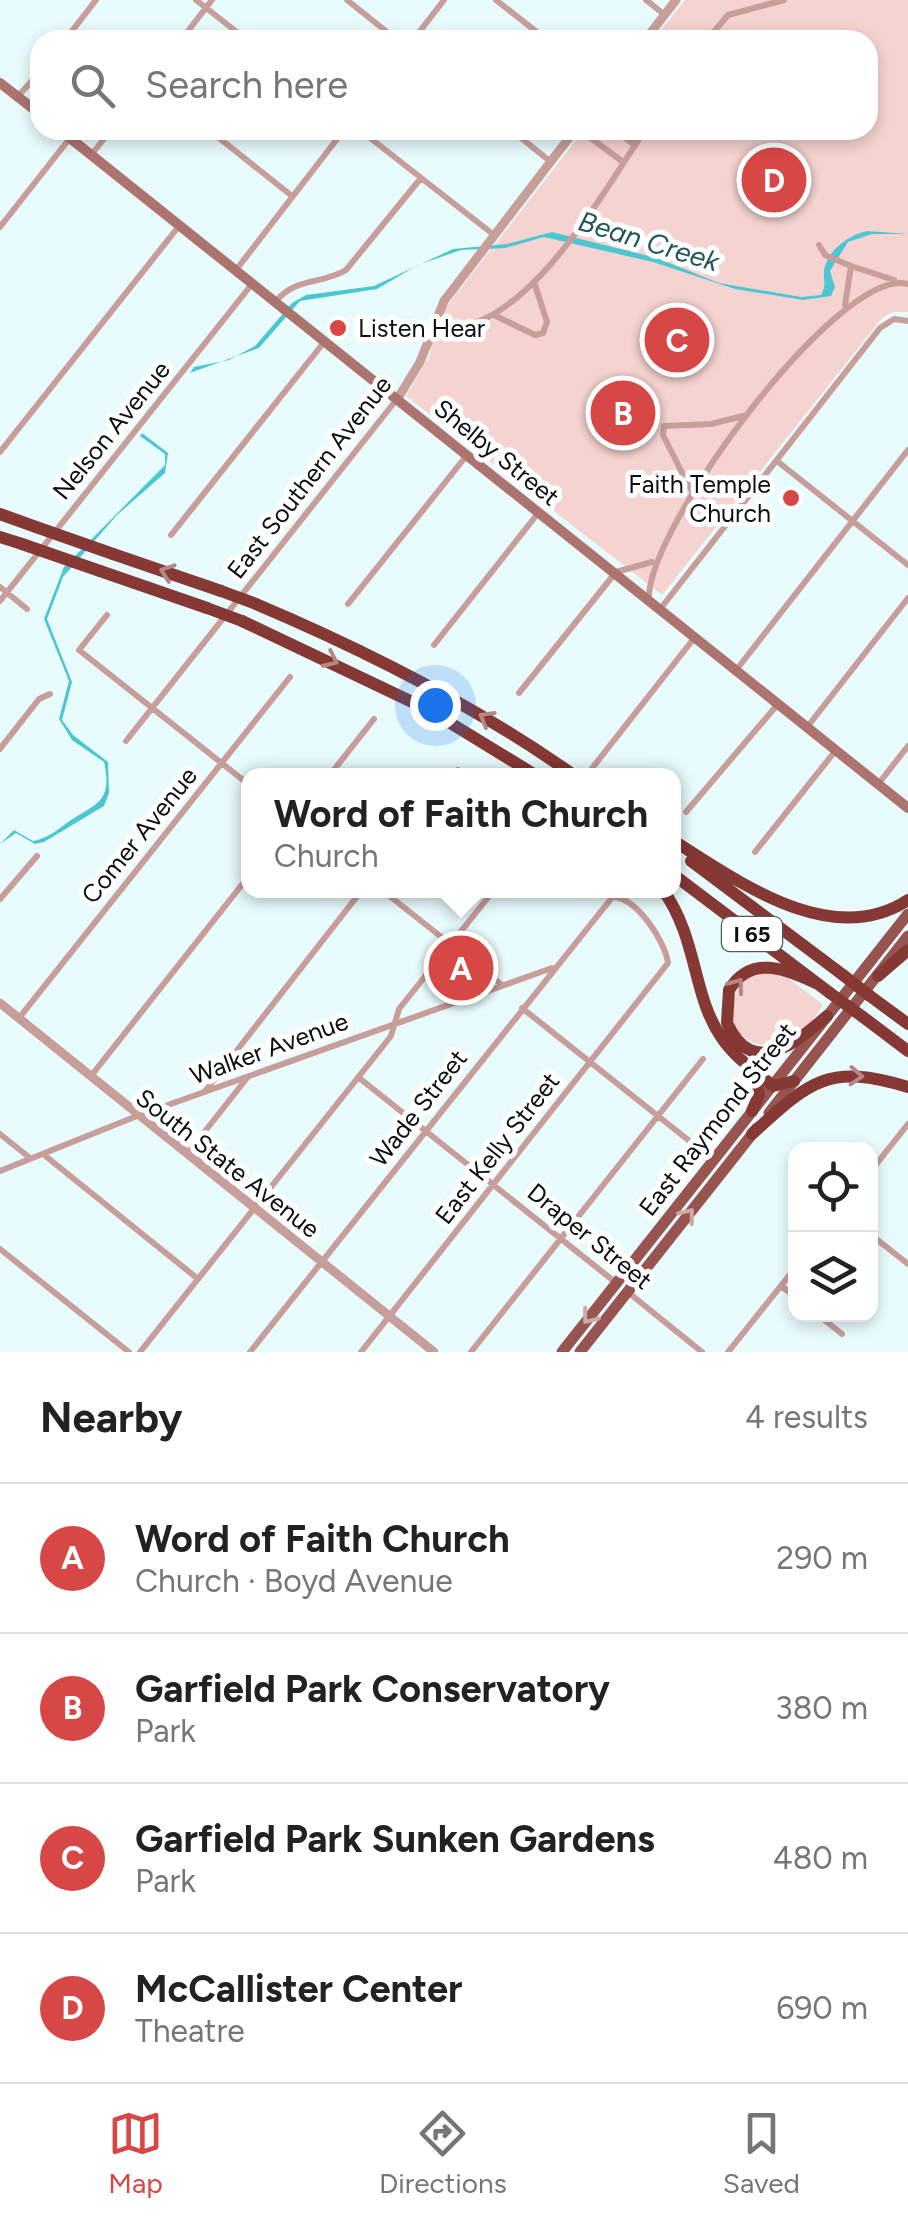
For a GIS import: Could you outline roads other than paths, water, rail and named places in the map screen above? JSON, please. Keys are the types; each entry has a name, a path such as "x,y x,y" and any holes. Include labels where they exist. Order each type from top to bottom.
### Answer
{"highway":[{"path":"0,514 256,604 381,660 564,768"},
{"path":"0,536 242,621 348,668 486,742 525,768"},
{"path":"486,742 517,768"},
{"path":"681,848 759,891 828,916 866,918 908,900"},
{"name":"I 65","path":"681,849 908,1024"},
{"name":"I 65","path":"681,879 908,1051"},
{"path":"667,898 691,942 715,1028 730,1050 773,1086 794,1081"},
{"path":"878,976 908,950"},
{"path":"816,982 776,966 751,970 730,990 728,1024 747,1047 772,1052 793,1045 827,1016"},
{"path":"876,998 908,1014"},
{"path":"752,1112 760,1089 755,1072"},
{"path":"752,1134 799,1092 822,1079 860,1074 908,1087"}],"main road":[{"path":"0,83 30,106"},
{"path":"0,95 16,96"},
{"name":"Shelby Street","path":"72,140 908,808"},
{"name":"East Raymond Street","path":"562,1352 908,914"},
{"name":"East Raymond Street","path":"580,1352 908,936"}],"street":[{"path":"73,30 96,0"},
{"path":"196,0 234,30"},
{"path":"190,30 212,0"},
{"path":"347,0 384,30"},
{"path":"421,30 444,0"},
{"path":"496,0 534,30"},
{"path":"646,0 665,15"},
{"path":"653,30 676,0"},
{"path":"715,30 728,15 784,0"},
{"path":"16,96 30,82"},
{"path":"0,227 68,140"},
{"path":"91,155 102,140"},
{"path":"222,140 292,196"},
{"path":"236,270 336,140"},
{"path":"373,140 492,238"},
{"path":"524,140 551,162"},
{"name":"East Southern Avenue","path":"126,741 398,398 420,362 439,308 570,140"},
{"path":"592,140 622,162"},
{"path":"628,140 635,145"},
{"path":"459,328 495,316 535,285 638,140"},
{"path":"278,303 295,284 328,279 346,270 421,178"},
{"path":"0,452 180,226"},
{"path":"818,246 826,255 908,284"},
{"path":"845,307 848,264"},
{"path":"649,599 655,560 691,492 746,415 845,307 896,280"},
{"name":"Nelson Avenue","path":"0,601 4,590 253,283"},
{"path":"495,316 521,330 543,333 547,322 535,285"},
{"path":"661,608 880,328 894,318 908,321"},
{"path":"171,535 326,340"},
{"path":"691,492 664,435 664,426 711,424 746,415"},
{"path":"737,669 908,450"},
{"path":"348,604 468,454"},
{"path":"778,461 908,565"},
{"path":"434,645 540,512"},
{"path":"519,694 616,572 634,570 655,560"},
{"path":"4,590 28,609"},
{"path":"808,726 908,598"},
{"path":"107,615 80,650 241,778"},
{"path":"592,768 696,636"},
{"name":"Comer Avenue","path":"19,1018 290,677"},
{"path":"0,749 39,700 50,694"},
{"path":"686,812 779,702"},
{"path":"335,768 374,719"},
{"path":"879,783 908,746"},
{"path":"755,852 837,749"},
{"path":"0,899 37,856"},
{"path":"89,1078 241,886"},
{"path":"204,1092 356,898"},
{"path":"392,898 502,986"},
{"path":"140,1352 390,1036 399,1009 488,898"},
{"name":"Wade Street","path":"250,1352 612,898"},
{"name":"East Kelly Street","path":"361,1352 665,968 668,958 649,926 623,898"},
{"name":"Walker Avenue","path":"0,1171 137,1116 553,968"},
{"name":"South State Avenue","path":"0,1003 434,1352"},
{"path":"522,1008 692,1143"},
{"path":"471,1352 703,1059"},
{"path":"186,1155 248,1077"},
{"name":"Draper Street","path":"358,1077 702,1352"},
{"path":"878,1162 908,1124"},
{"path":"0,1134 31,1158"},
{"path":"897,1138 908,1147"},
{"path":"42,1154 198,1279"},
{"path":"878,1240 908,1264"},
{"path":"0,1249 129,1352"},
{"path":"728,1352 788,1277"},
{"path":"781,1286 788,1291"},
{"path":"827,1322 842,1334"}],"water":[{"path":"867,231 908,234 872,234 848,242 830,271 835,287 831,296 803,300 735,289 653,262 544,237 505,248 461,250 421,264 453,249 507,244 552,232 657,258 719,283 801,297 821,295 826,263 846,240"},
{"path":"415,267 377,289 300,301 259,348 235,357 255,346 292,303 306,295 374,286"},
{"path":"222,361 190,373 194,367"},
{"path":"142,433 168,453 165,473 117,515 63,577 47,619 72,682 62,720 73,735 108,762 109,793 104,806 44,842 35,844 16,833 0,844 14,830 33,841 48,836 104,794 104,762 72,740 59,719 69,681 44,619 64,567 165,465 165,454 140,436"}],"place":[{"name":"McCallister Center","path":"774,180"},
{"name":"Listen Hear","path":"338,328"},
{"name":"Garfield Park Sunken Gardens","path":"677,340"},
{"name":"Garfield Park Conservatory","path":"623,413"},
{"name":"Faith Temple Church","path":"791,498"},
{"name":"Word of Faith Church","path":"461,968"}],"water label":[{"name":"Bean Creek","path":"649,241"}]}
